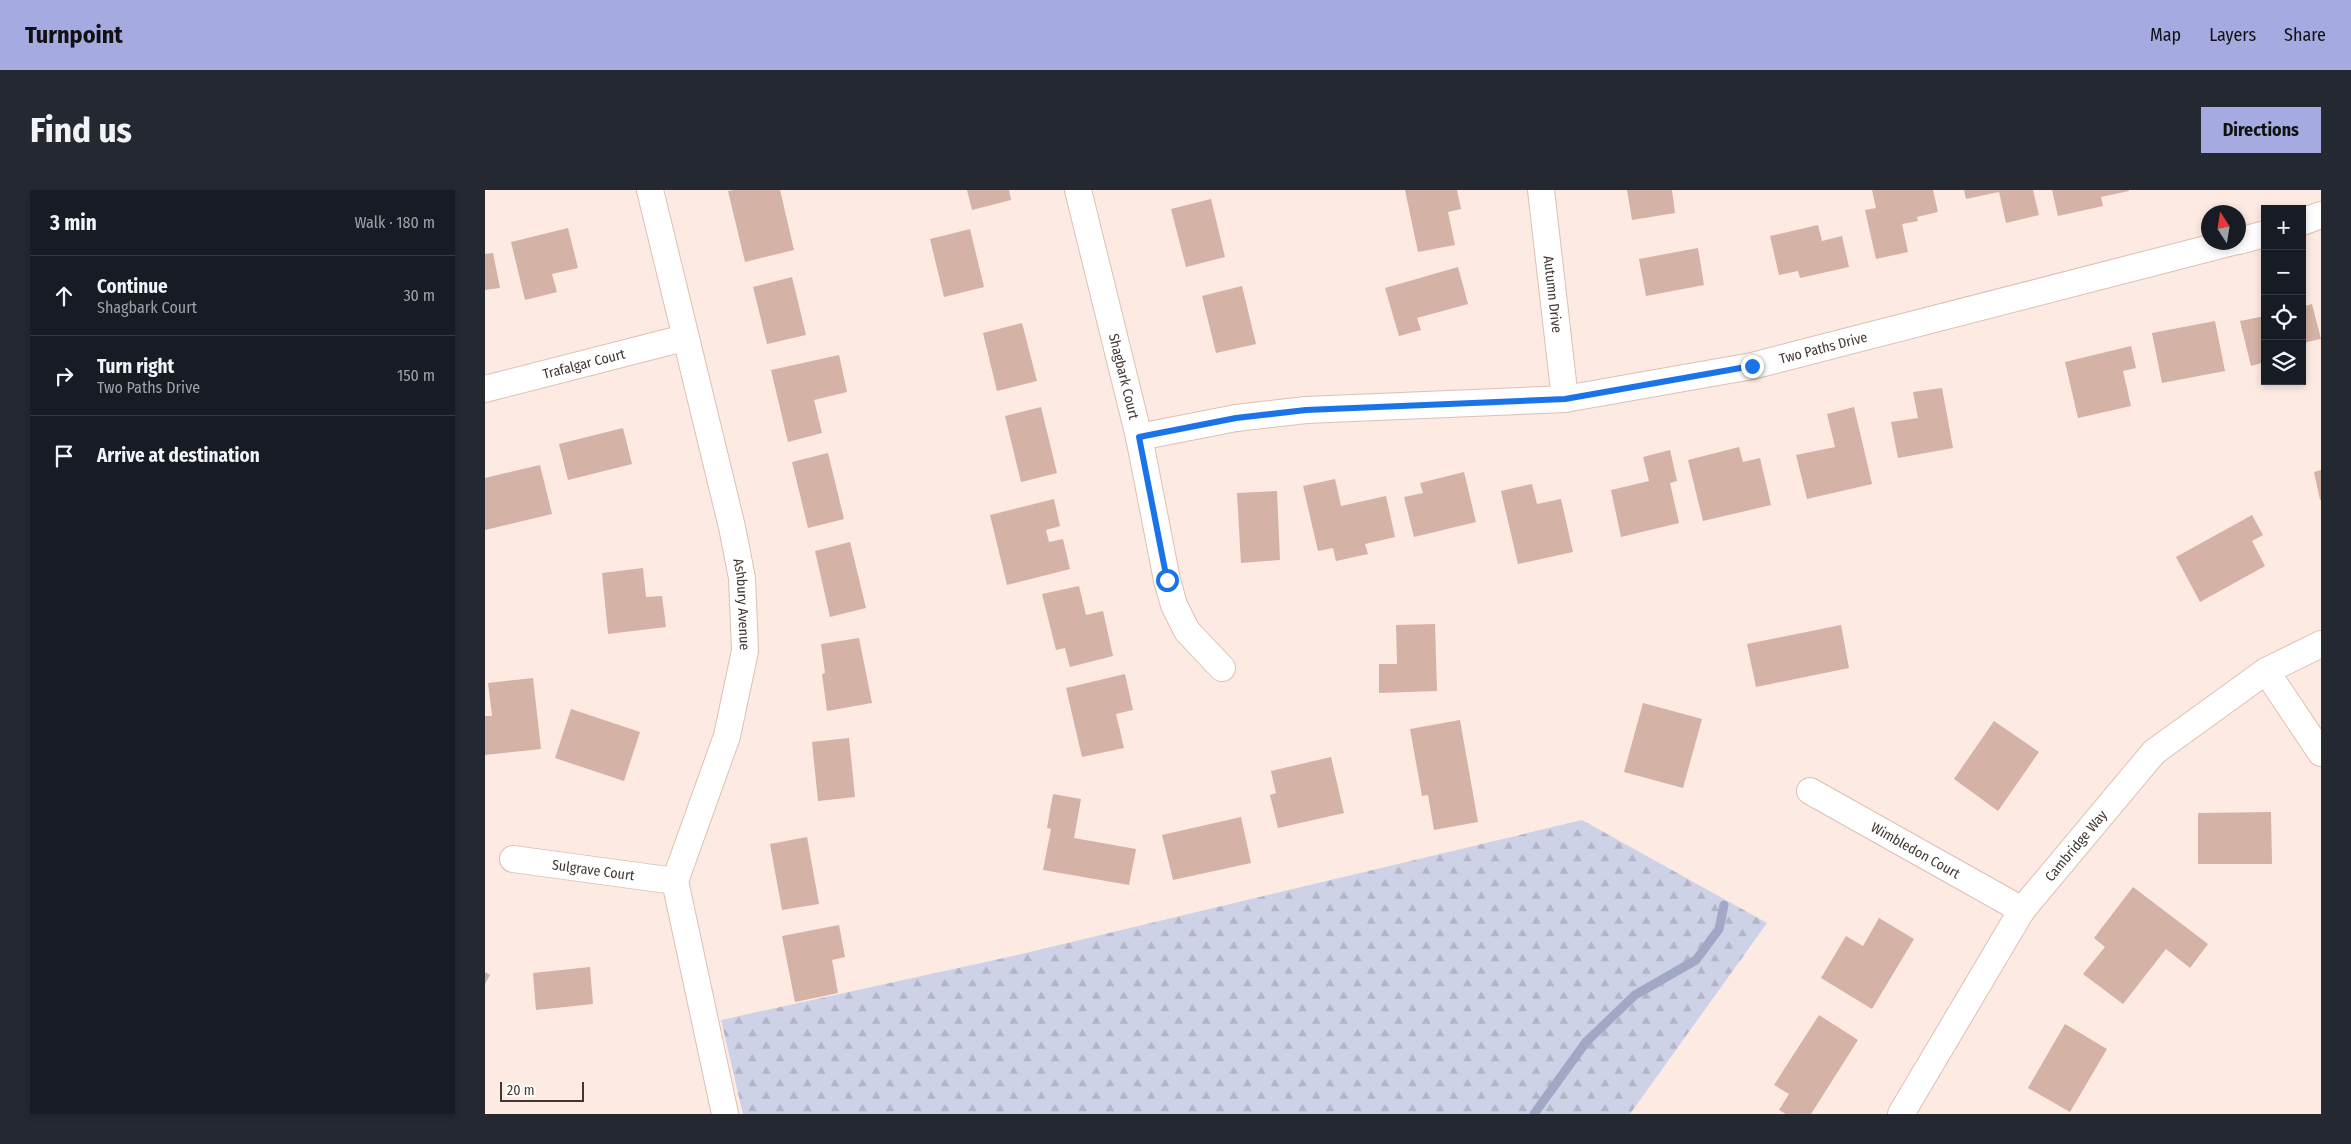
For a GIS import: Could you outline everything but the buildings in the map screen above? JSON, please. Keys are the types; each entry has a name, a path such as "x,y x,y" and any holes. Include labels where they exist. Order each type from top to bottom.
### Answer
{"street":[{"name":"Ashbury Avenue","path":"650,190 734,536 741,578 745,651 727,736 675,881"},
{"name":"Shagbark Court","path":"1078,190 1139,437 1167,580 1174,605 1187,631 1222,668"},
{"name":"Autumn Drive","path":"1541,190 1565,399"},
{"path":"2306,221 2321,215"},
{"path":"2246,239 2261,235"},
{"name":"Two Paths Drive","path":"1139,437 1236,418 1306,410 1565,399 1752,366 2202,250"},
{"name":"Trafalgar Court","path":"485,389 685,338"},
{"name":"Cambridge Way","path":"1901,1114 2022,910 2154,752 2266,671 2321,644"},
{"path":"2266,671 2321,753"},
{"name":"Wimbledon Court","path":"1810,791 2022,910"},
{"name":"Sulgrave Court","path":"513,859 675,881"},
{"path":"675,881 725,1114"}],"green space":[{"path":"1582,820 1767,923 1630,1114 743,1114 721,1020 1013,956"}],"waterway":[{"path":"1534,1114 1586,1042 1635,995 1696,960 1719,929 1724,905"}],"route":[{"path":"1167,580 1139,437 1236,418 1306,410 1359,406 1565,399 1752,366"}]}
